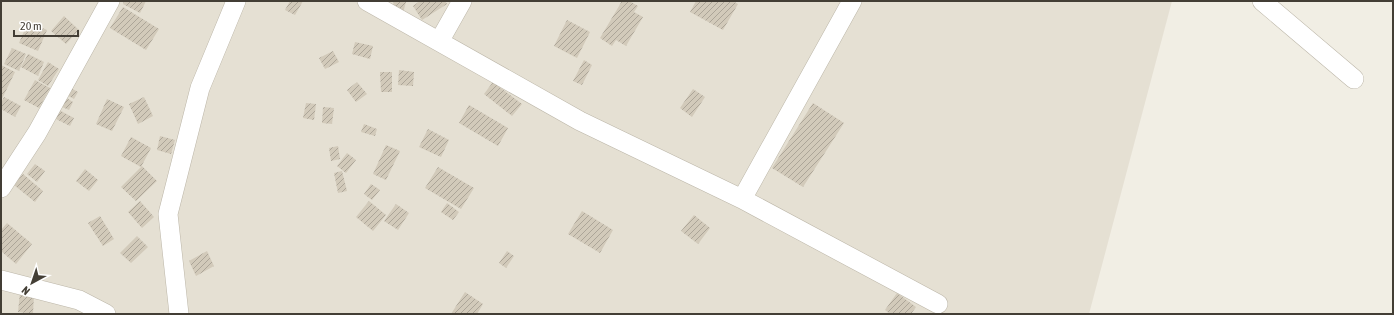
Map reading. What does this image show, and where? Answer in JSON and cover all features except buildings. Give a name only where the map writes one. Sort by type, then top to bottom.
[{"type":"street","points":[[1,188],[37,133],[110,1]]},
{"type":"street","points":[[179,314],[168,214],[200,88],[236,1]]},
{"type":"street","points":[[368,1],[440,40],[580,121],[742,199],[938,304]]},
{"type":"street","points":[[440,40],[462,1]]},
{"type":"street","points":[[742,199],[852,1]]},
{"type":"street","points":[[1262,1],[1354,79]]},
{"type":"street","points":[[1,280],[78,300],[106,314]]},
{"type":"shaded area","points":[[1,1],[1172,1],[1089,314],[1,314]]}]
